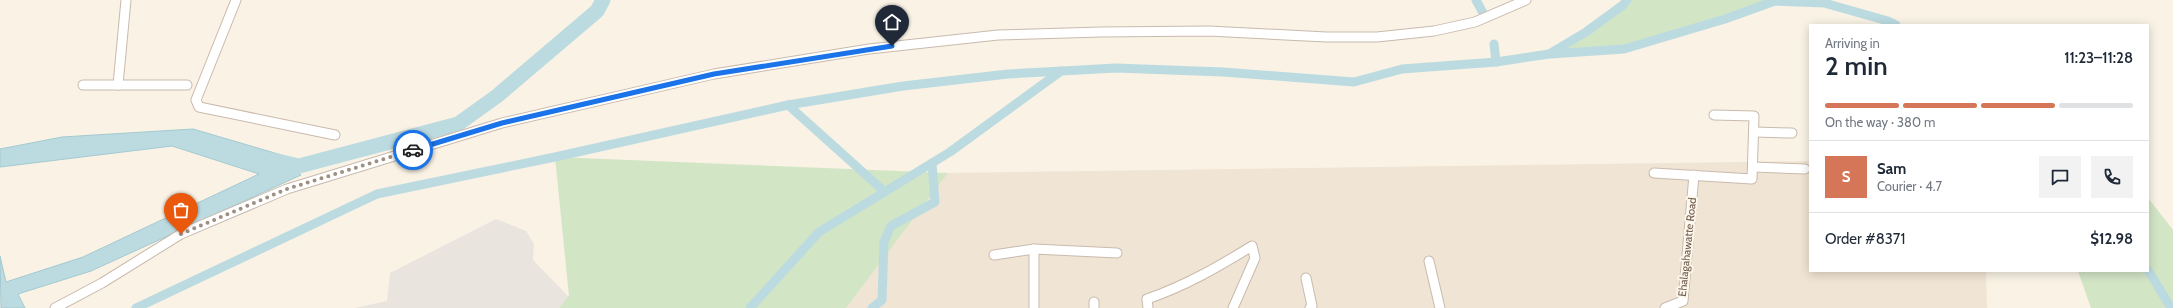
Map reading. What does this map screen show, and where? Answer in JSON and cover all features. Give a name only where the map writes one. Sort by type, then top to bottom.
[{"type":"street","points":[[118,86],[126,0]]},
{"type":"street","points":[[236,0],[196,100],[199,107],[334,135]]},
{"type":"street","points":[[55,308],[102,283],[181,234],[287,189],[502,123],[714,74],[869,48],[998,35],[1209,31],[1326,37],[1377,37],[1434,31],[1474,22],[1526,0]]},
{"type":"street","points":[[83,85],[187,85]]},
{"type":"street","points":[[1654,173],[1752,179],[1754,116],[1714,115]]},
{"type":"street","points":[[1754,132],[1792,133]]},
{"type":"street","points":[[1753,167],[1804,169]]},
{"type":"street","name":"Ehalagahawatte Road","points":[[1665,308],[1683,301],[1694,176]]},
{"type":"street","points":[[1148,308],[1147,299],[1172,291],[1212,271],[1252,246],[1255,258],[1233,308]]},
{"type":"street","points":[[1034,249],[1034,308]]},
{"type":"street","points":[[994,255],[1034,249],[1117,253]]},
{"type":"street","points":[[1429,261],[1440,308]]},
{"type":"street","points":[[1306,278],[1312,306],[1310,308]]},
{"type":"shaded area","points":[[1809,161],[1809,272],[1986,272],[1987,308],[846,308],[948,173]]},
{"type":"shaded area","points":[[496,219],[526,231],[534,244],[533,260],[569,297],[559,308],[355,308],[387,301],[390,273]]},
{"type":"green space","points":[[1631,0],[1768,0],[1703,22],[1624,45],[1565,50],[1626,6]]},
{"type":"green space","points":[[555,157],[948,173],[846,308],[559,308],[569,296]]},
{"type":"green space","points":[[2149,199],[2173,230],[2173,308],[2091,308],[2078,272],[2149,272]]},
{"type":"water","points":[[193,129],[285,156],[301,175],[91,271],[18,294],[25,308],[1,308],[0,256],[6,282],[83,257],[259,174],[172,146],[0,167],[0,149],[62,137]]},
{"type":"waterway","points":[[273,160],[299,166],[458,124],[497,96],[597,11],[603,0]]},
{"type":"waterway","points":[[1476,0],[1483,13]]},
{"type":"waterway","points":[[136,308],[377,194],[555,157],[788,105],[903,86],[1008,74],[1116,68],[1223,72],[1354,82],[1402,69],[1496,62],[1549,54],[1586,32],[1623,5],[1627,0]]},
{"type":"waterway","points":[[1551,54],[1624,49],[1725,19],[1775,1],[1824,3],[1894,24]]},
{"type":"waterway","points":[[1494,44],[1496,62]]},
{"type":"waterway","points":[[750,308],[819,232],[950,152],[1061,71]]},
{"type":"waterway","points":[[788,105],[885,192]]},
{"type":"waterway","points":[[872,308],[882,300],[884,242],[891,226],[935,202],[932,163]]},
{"type":"waterway","points":[[2149,272],[2171,308]]},
{"type":"way so far","points":[[181,234],[287,189],[413,150]]},
{"type":"route","points":[[413,150],[502,123],[714,74],[808,60],[869,48],[892,46]]}]
